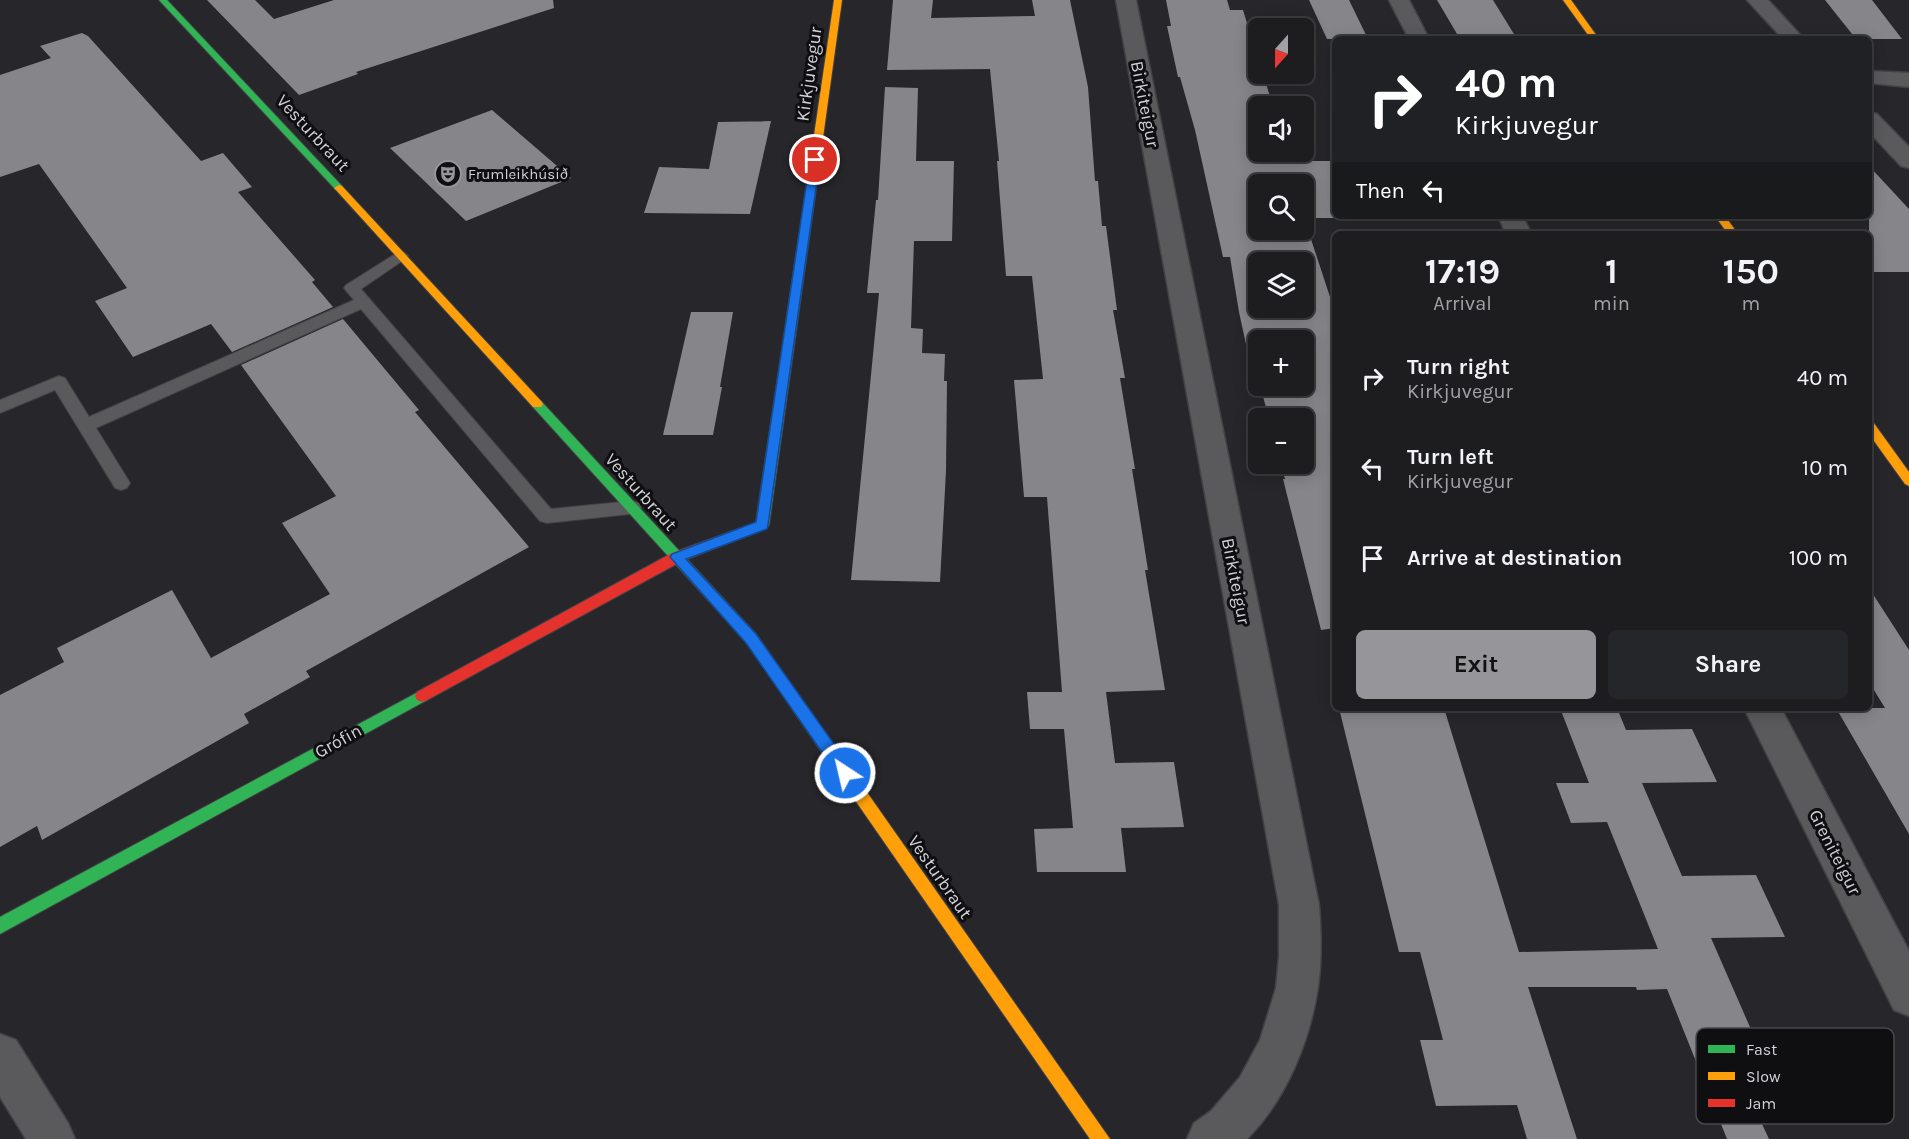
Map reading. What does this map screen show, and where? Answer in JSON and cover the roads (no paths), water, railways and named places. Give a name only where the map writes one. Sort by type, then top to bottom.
[{"type":"street","name":"Vesturbraut","points":[[163,0],[344,193],[751,638],[1101,1139]]},
{"type":"street","name":"Kirkjuvegur","points":[[676,557],[762,525],[838,0]]},
{"type":"street","name":"Birkiteigur","points":[[1126,0],[1299,905],[1301,945],[1297,987],[1287,1028],[1253,1096],[1230,1126],[1210,1139]]},
{"type":"street","points":[[1399,0],[1417,36]]},
{"type":"street","points":[[1567,0],[1593,36]]},
{"type":"street","points":[[1757,0],[1791,36]]},
{"type":"street","points":[[1872,77],[1909,80]]},
{"type":"street","points":[[1872,122],[1909,161]]},
{"type":"street","points":[[1872,429],[1909,481]]},
{"type":"street","name":"Grófin","points":[[0,926],[676,557]]},
{"type":"street","name":"Greniteigur","points":[[1764,711],[1909,995]]},
{"type":"street","points":[[0,1056],[52,1139]]},
{"type":"lane","points":[[400,256],[352,288],[547,516],[632,508]]},
{"type":"lane","points":[[86,425],[364,302]]},
{"type":"lane","points":[[0,408],[59,382],[121,483]]},
{"type":"place","name":"Frumleikhúsið","points":[[448,174]]}]
